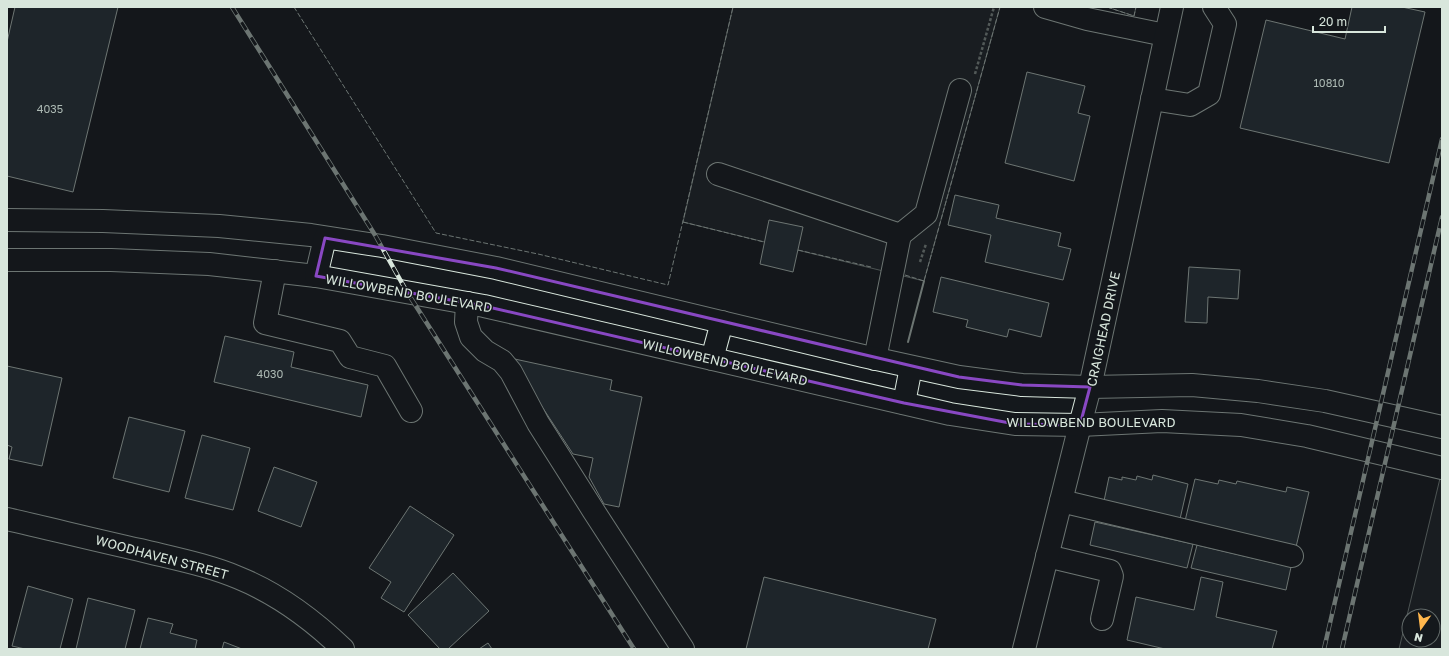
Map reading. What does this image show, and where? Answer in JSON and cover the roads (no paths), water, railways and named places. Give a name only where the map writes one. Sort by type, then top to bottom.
[{"type":"main road","points":[[1045,7],[1087,19],[1165,35]]},
{"type":"main road","name":"CRAIGHEAD DRIVE","points":[[1024,649],[1090,387],[1172,7]]},
{"type":"main road","points":[[1152,99],[1190,105],[1209,94],[1224,24],[1214,7]]},
{"type":"main road","points":[[875,359],[900,235],[926,214],[960,90]]},
{"type":"main road","points":[[718,174],[900,235]]},
{"type":"main road","points":[[7,220],[103,221],[219,226],[325,238],[419,253],[496,268],[875,359],[959,377],[1022,385],[1090,387],[1192,385],[1258,391],[1324,401],[1442,427]]},
{"type":"main road","points":[[316,276],[325,238]]},
{"type":"main road","name":"WILLOWBEND BOULEVARD","points":[[7,260],[111,260],[209,264],[316,276],[467,303],[950,414],[1015,424],[1080,425],[1162,421],[1241,426],[1307,436],[1442,468]]},
{"type":"main road","points":[[275,271],[265,323],[340,341],[350,357],[385,366],[411,410]]},
{"type":"main road","points":[[467,303],[466,322],[471,337],[485,350],[502,362],[511,372],[542,429],[683,649]]},
{"type":"main road","points":[[712,359],[722,322]]},
{"type":"main road","points":[[904,403],[911,367]]},
{"type":"main road","points":[[1061,501],[1292,556]]},
{"type":"main road","name":"WOODHAVEN STREET","points":[[7,519],[184,560],[238,577],[271,593],[300,611],[343,649]]},
{"type":"main road","points":[[1047,556],[1110,571],[1112,576],[1102,619]]},
{"type":"railway","points":[[232,7],[375,235],[407,292],[634,649]]},
{"type":"railway","points":[[1324,649],[1442,139]]},
{"type":"railway","points":[[1342,649],[1442,217]]}]
